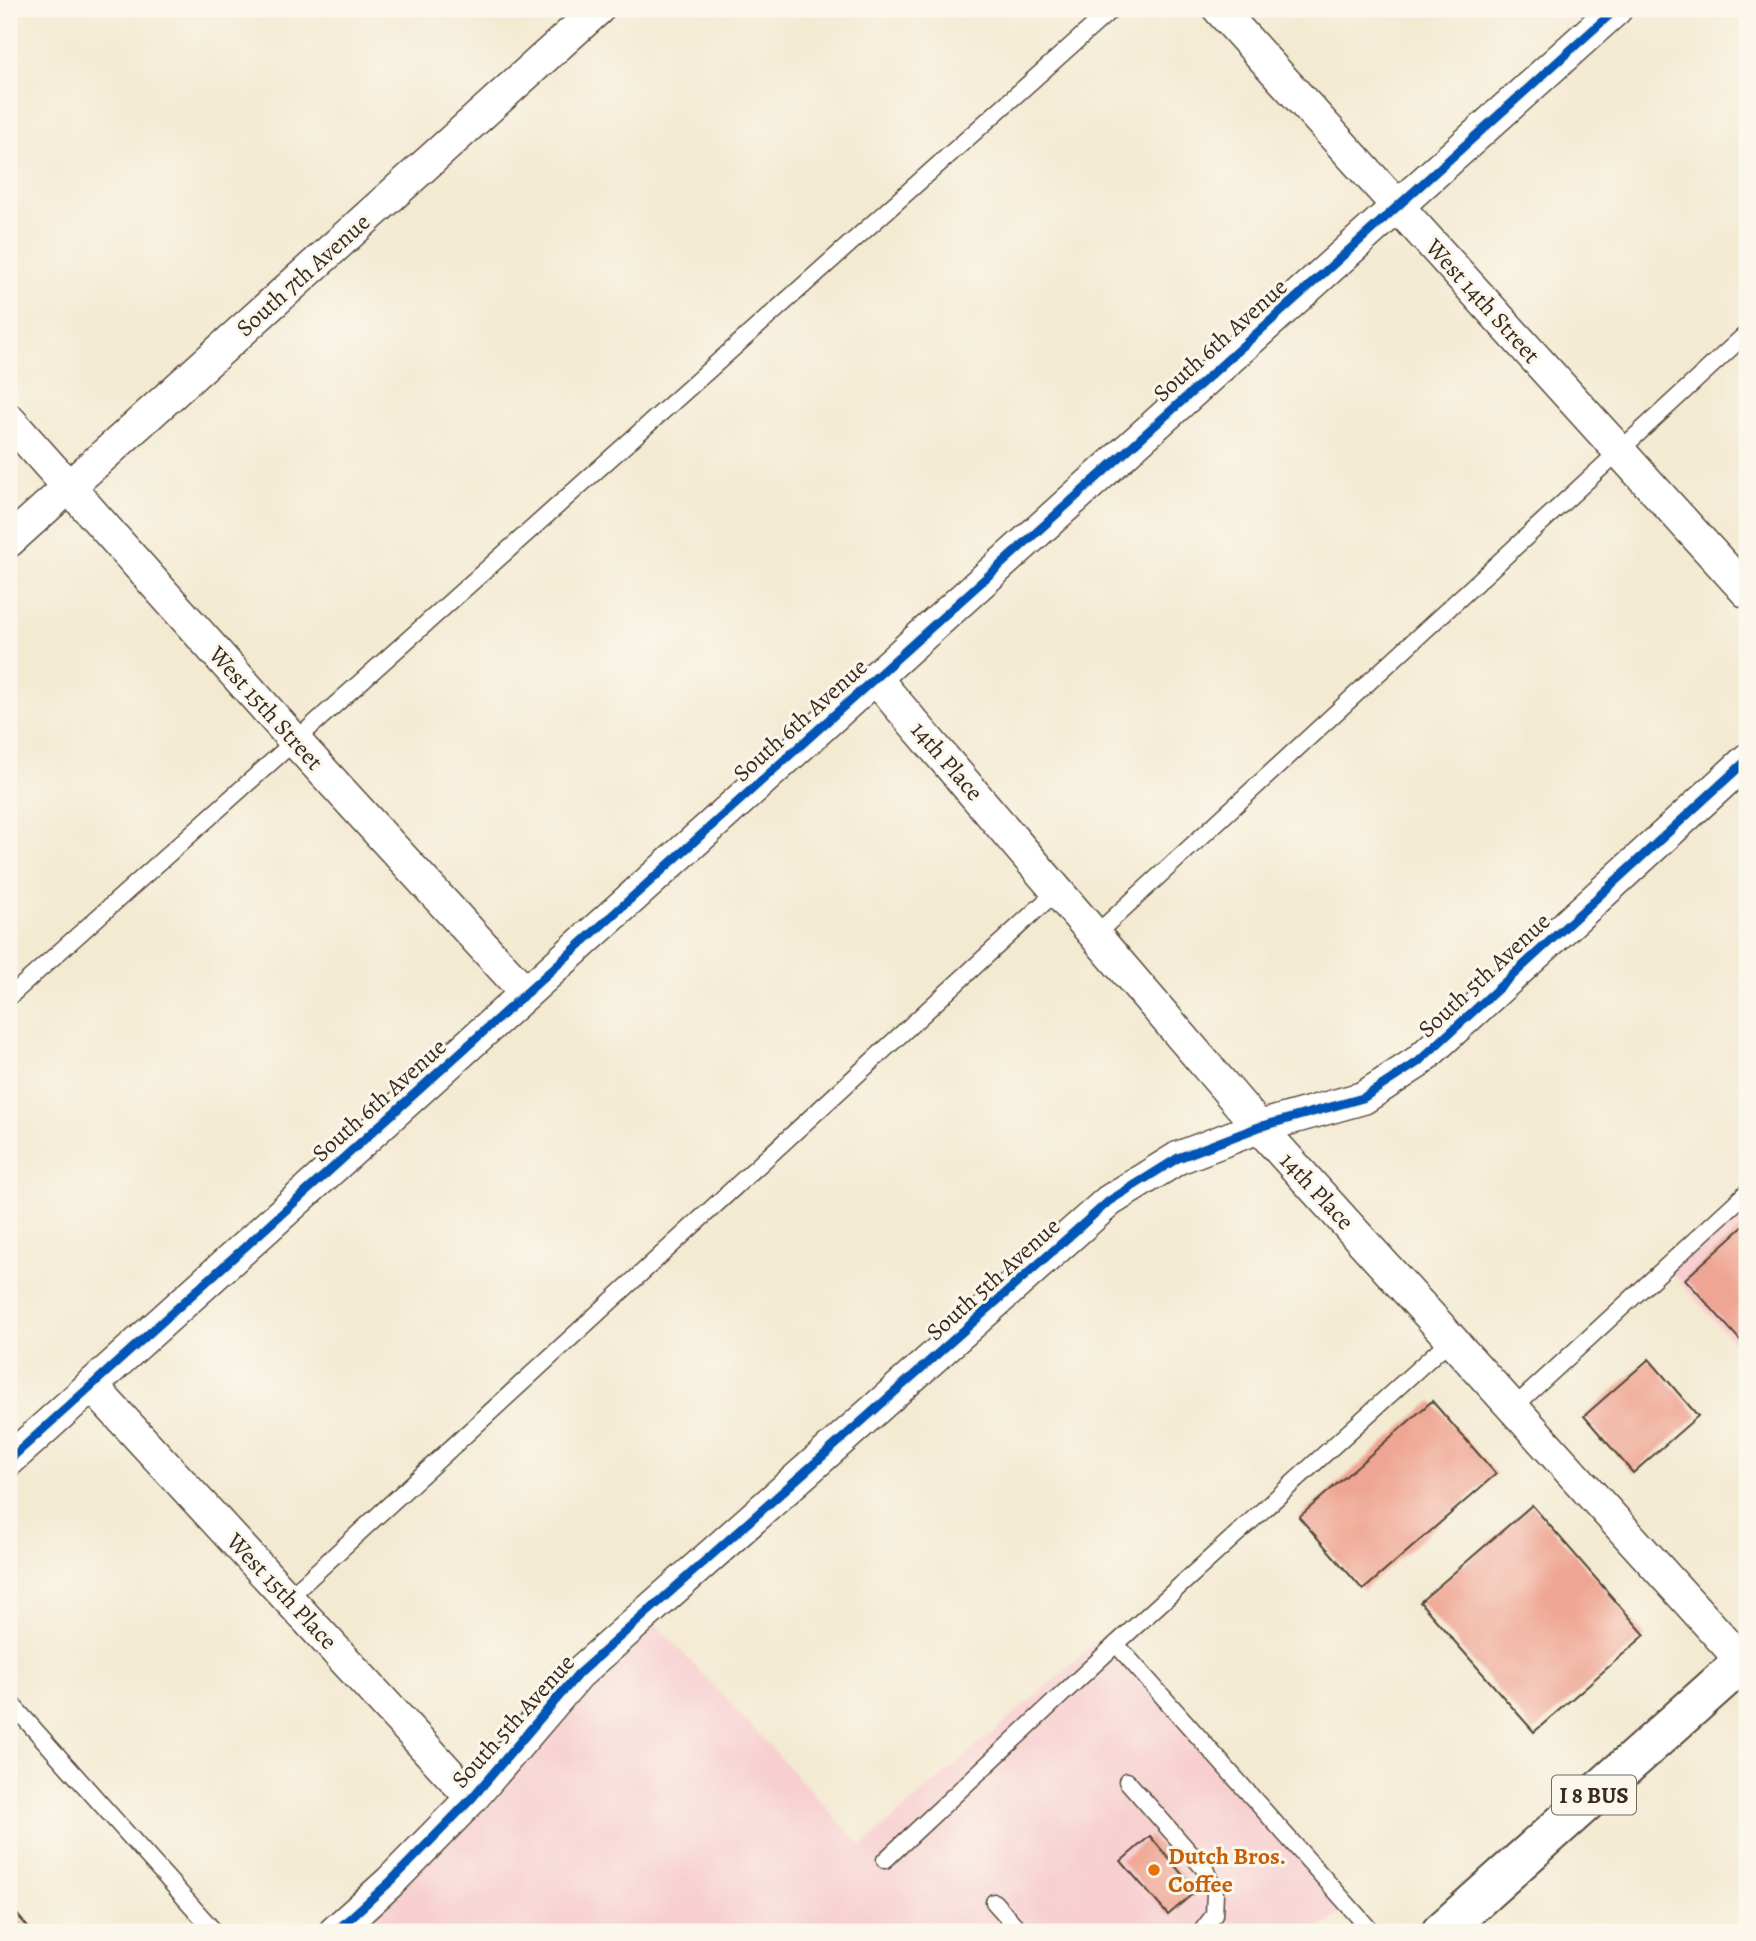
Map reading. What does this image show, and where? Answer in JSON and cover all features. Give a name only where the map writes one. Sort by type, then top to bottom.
[{"type":"main road","name":"I 8 BUS","points":[[1441,1932],[1746,1662]]},
{"type":"street","name":"South 7th Avenue","points":[[9,541],[598,9]]},
{"type":"street","name":"West 14th Street","points":[[1219,9],[1747,592]]},
{"type":"street","name":"South 6th Avenue","points":[[9,1460],[1616,9]]},
{"type":"street","name":"West 15th Street","points":[[9,420],[295,741],[526,993]]},
{"type":"street","name":"14th Place","points":[[875,678],[1259,1127],[1746,1662]]},
{"type":"street","name":"South 5th Avenue","points":[[335,1932],[391,1881],[471,1798],[578,1674],[1109,1201],[1178,1157],[1259,1127],[1363,1098],[1418,1062],[1747,760]]},
{"type":"street","name":"West 15th Place","points":[[92,1385],[471,1798]]},
{"type":"lane","points":[[9,997],[1112,9]]},
{"type":"lane","points":[[1095,935],[1747,333]]},
{"type":"lane","points":[[288,1598],[1058,890]]},
{"type":"lane","points":[[1514,1407],[1747,1192]]},
{"type":"lane","points":[[885,1860],[1116,1644],[1452,1338]]},
{"type":"lane","points":[[1116,1644],[1372,1932]]},
{"type":"lane","points":[[9,1701],[215,1932]]},
{"type":"lane","points":[[1127,1781],[1206,1871],[1215,1892],[1214,1915],[1201,1932]]},
{"type":"lane","points":[[994,1902],[1021,1932]]},
{"type":"shaded area","points":[[1747,1192],[1747,1358],[1667,1267]]},
{"type":"shaded area","points":[[646,1613],[862,1846],[1106,1634],[1350,1907],[1315,1932],[335,1932]]},
{"type":"building","points":[[1747,1223],[1747,1348],[1685,1279]]},
{"type":"building","points":[[1649,1359],[1698,1416],[1633,1473],[1584,1416]]},
{"type":"building","points":[[1432,1401],[1496,1474],[1363,1590],[1299,1517]]},
{"type":"building","points":[[1532,1505],[1645,1635],[1534,1732],[1420,1602]]},
{"type":"building","points":[[1150,1836],[1196,1891],[1168,1915],[1121,1861]]},
{"type":"building","points":[[9,1905],[32,1932],[9,1932]]},
{"type":"cycle path","points":[[9,1460],[1616,9]]},
{"type":"cycle path","points":[[335,1932],[391,1881],[472,1798],[578,1674],[1109,1201],[1178,1158],[1259,1127],[1363,1098],[1418,1062],[1747,760]]},
{"type":"place","name":"Dutch Bros. Coffee","points":[[1154,1870]]}]
